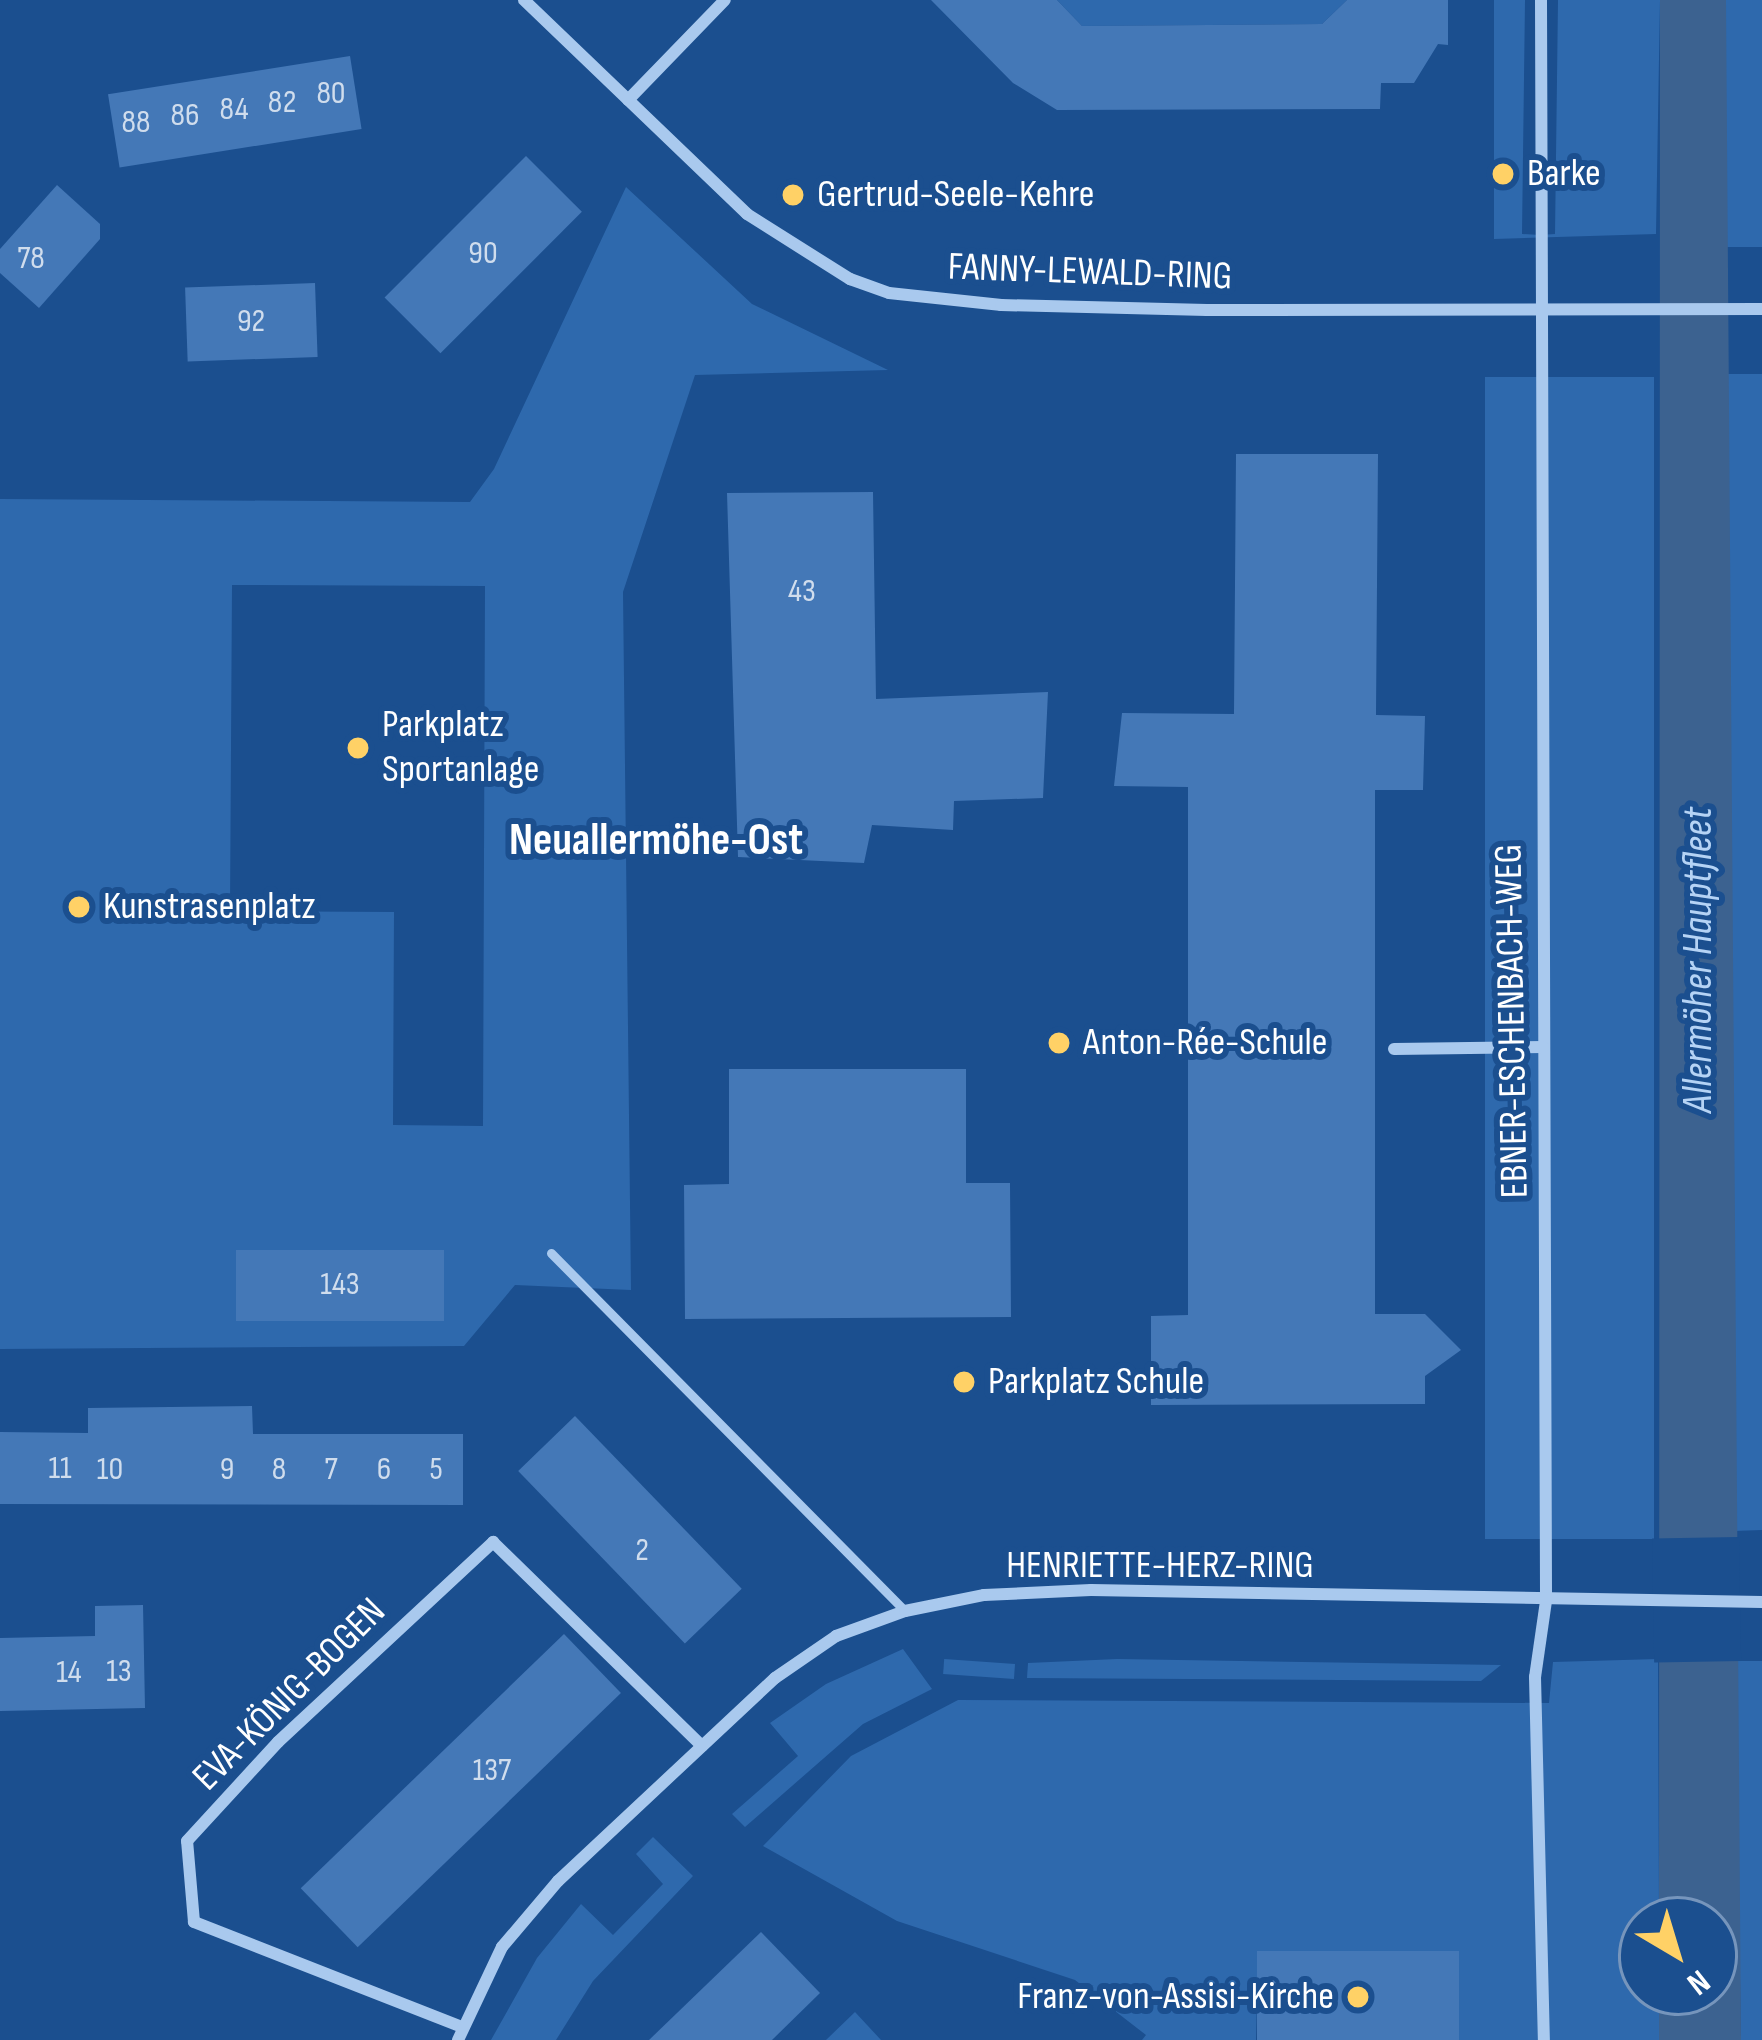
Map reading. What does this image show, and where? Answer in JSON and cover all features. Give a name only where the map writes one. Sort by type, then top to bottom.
[{"type":"street","name":"FANNY-LEWALD-RING","points":[[524,0],[782,240],[889,293],[1046,306],[1762,309]]},
{"type":"street","points":[[628,100],[725,0]]},
{"type":"street","name":"EBNER-ESCHENBACH-WEG","points":[[1540,0],[1546,1601],[1535,1677],[1544,2040]]},
{"type":"street","points":[[1394,1049],[1543,1047]]},
{"type":"street","name":"EVA-KÖNIG-BOGEN","points":[[460,2033],[194,1922],[187,1841],[278,1742],[494,1542],[702,1746]]},
{"type":"street","name":"HENRIETTE-HERZ-RING","points":[[460,2033],[502,1947],[544,1897],[702,1746],[775,1678],[836,1636],[905,1611],[985,1595],[1091,1590],[1581,1603],[1762,1602]]},
{"type":"lane","points":[[551,1253],[905,1611]]},
{"type":"shaded area","points":[[1057,0],[1347,0],[1322,24],[1082,26]]},
{"type":"shaded area","points":[[1494,0],[1525,0],[1522,234],[1540,235],[1555,234],[1558,0],[1660,0],[1656,234],[1494,239]]},
{"type":"shaded area","points":[[1726,0],[1762,0],[1762,247],[1726,247]]},
{"type":"shaded area","points":[[626,187],[752,304],[888,370],[695,375],[623,592],[631,1290],[515,1285],[464,1346],[0,1349],[0,499],[470,502],[494,469]],"holes":[[[232,585],[485,586],[483,1126],[393,1125],[394,912],[230,911]]]},
{"type":"shaded area","points":[[1726,374],[1762,374],[1762,1530],[1733,1531]]},
{"type":"shaded area","points":[[1485,377],[1654,377],[1654,1539],[1485,1539]]},
{"type":"shaded area","points":[[903,1649],[932,1689],[863,1724],[745,1827],[732,1814],[798,1756],[770,1723],[826,1684]]},
{"type":"shaded area","points":[[944,1659],[1015,1664],[1014,1679],[943,1674]]},
{"type":"shaded area","points":[[1117,1659],[1501,1665],[1481,1681],[1027,1678],[1028,1663]]},
{"type":"shaded area","points":[[1658,1659],[1659,1896],[1618,1896],[1618,2016],[1659,2016],[1659,2040],[1459,2040],[1458,1951],[1258,1953],[1256,2040],[1142,2040],[1146,2035],[1075,1980],[897,1921],[763,1846],[851,1756],[958,1700],[1549,1703],[1553,1662]]},
{"type":"shaded area","points":[[1735,1661],[1762,1661],[1762,2040],[1741,2040]]},
{"type":"shaded area","points":[[653,1837],[693,1876],[593,1981],[556,2040],[491,2040],[537,1958],[581,1904],[613,1935],[663,1884],[636,1854]]},
{"type":"shaded area","points":[[855,2012],[881,2040],[826,2040]]},
{"type":"water","name":"Allermöher Hauptfleet","points":[[1660,0],[1726,0],[1741,2040],[1659,2040],[1659,2016],[1738,2016],[1738,1896],[1659,1896]]},
{"type":"pier","points":[[1739,1537],[1741,1661],[1654,1662],[1652,1539]]},
{"type":"building","points":[[931,0],[1057,0],[1082,26],[1322,24],[1347,0],[1448,0],[1448,45],[1438,44],[1414,83],[1381,83],[1380,109],[1057,110],[1013,83]]},
{"type":"building","points":[[350,56],[362,129],[120,167],[108,94]]},
{"type":"building","points":[[526,156],[582,212],[440,353],[385,297]]},
{"type":"building","points":[[57,185],[100,224],[100,239],[39,308],[0,273],[0,249]]},
{"type":"building","points":[[315,283],[318,357],[188,361],[185,288]]},
{"type":"building","points":[[1236,454],[1378,454],[1376,715],[1425,716],[1423,790],[1375,790],[1375,1314],[1425,1314],[1461,1350],[1425,1376],[1425,1404],[1151,1405],[1151,1316],[1188,1315],[1188,787],[1114,786],[1122,713],[1234,714]]},
{"type":"building","points":[[873,492],[876,699],[1048,692],[1043,798],[954,801],[953,830],[872,825],[864,863],[738,857],[727,493]]},
{"type":"building","points":[[729,1069],[966,1069],[966,1183],[1010,1183],[1011,1317],[685,1319],[684,1185],[729,1184]]},
{"type":"building","points":[[236,1250],[444,1250],[444,1321],[236,1321]]},
{"type":"building","points":[[252,1406],[253,1434],[463,1434],[463,1505],[0,1504],[0,1432],[88,1433],[88,1408]]},
{"type":"building","points":[[575,1416],[742,1589],[685,1644],[518,1471]]},
{"type":"building","points":[[143,1605],[145,1708],[0,1711],[0,1638],[95,1636],[95,1606]]},
{"type":"building","points":[[564,1634],[621,1693],[358,1947],[301,1888]]},
{"type":"building","points":[[761,1932],[820,1993],[772,2040],[649,2040]]},
{"type":"building","name":"Franz-von-Assisi-Kirche","points":[[1257,1951],[1459,1951],[1459,2040],[1257,2040]]},
{"type":"place","name":"Barke","points":[[1503,174]]},
{"type":"place","name":"Gertrud-Seele-Kehre","points":[[793,195]]},
{"type":"place","name":"Parkplatz Sportanlage","points":[[358,748]]},
{"type":"place","name":"Kunstrasenplatz","points":[[79,907]]},
{"type":"place","name":"Anton-Rée-Schule","points":[[1059,1043]]},
{"type":"place","name":"Parkplatz Schule","points":[[964,1382]]},
{"type":"place","name":"Franz-von-Assisi-Kirche","points":[[1358,1997]]},
{"type":"district","name":"Neuallermöhe-Ost","points":[[656,841]]}]
